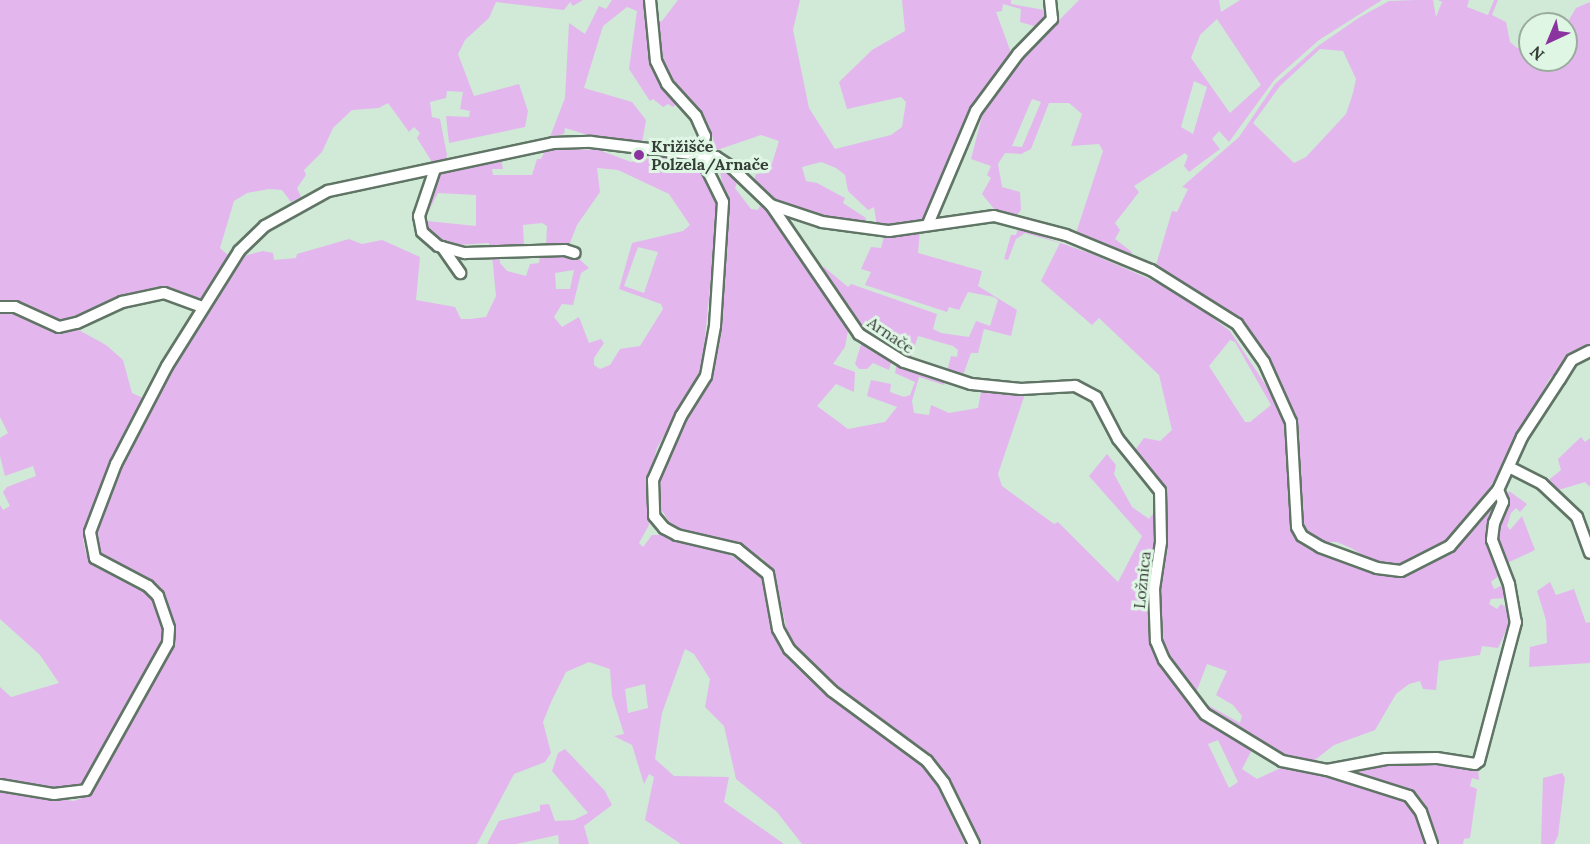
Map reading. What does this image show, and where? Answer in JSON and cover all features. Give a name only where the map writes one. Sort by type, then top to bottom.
[{"type":"street","points":[[650,0],[656,61],[667,84],[696,116],[705,136],[701,157],[723,202],[715,326],[706,376],[681,416],[653,480],[654,516],[663,528],[677,535],[737,549],[768,574],[778,629],[789,649],[832,691],[927,761],[944,783],[974,844]]},
{"type":"street","points":[[928,224],[976,111],[1018,54],[1052,20],[1050,0]]},
{"type":"street","name":"Arnače","points":[[0,785],[54,794],[86,790],[168,643],[169,628],[158,597],[147,586],[95,558],[90,532],[116,464],[202,307],[239,251],[265,226],[295,207],[328,191],[553,143],[591,142],[716,157],[730,166],[771,206],[859,334],[923,372],[971,384],[1021,389]]},
{"type":"street","points":[[435,169],[422,201],[420,224],[430,241],[456,251],[565,250],[575,253]]},
{"type":"street","name":"Arnače","points":[[771,206],[822,222],[861,229],[890,231],[994,216],[1066,236],[1151,270]]},
{"type":"street","points":[[442,247],[460,273]]},
{"type":"street","points":[[456,251],[466,261]]},
{"type":"street","name":"Ložnica","points":[[1151,270],[1237,324],[1264,362],[1291,422],[1294,516],[1302,536],[1320,547],[1377,568],[1401,571],[1450,546],[1498,490],[1522,436],[1572,360],[1590,351]]},
{"type":"street","points":[[0,307],[15,307],[59,327],[77,323],[122,302],[164,294],[202,307]]},
{"type":"street","name":"Ložnica","points":[[1021,389],[1075,386],[1096,397],[1118,439],[1160,491],[1163,512],[1155,567],[1155,633],[1164,660],[1197,705],[1282,761],[1327,770],[1409,796],[1421,812],[1432,844]]},
{"type":"street","points":[[1509,467],[1542,484],[1577,517],[1590,553]]},
{"type":"street","name":"Ložnica","points":[[1327,770],[1386,759],[1436,758],[1475,764],[1479,760],[1516,622],[1509,584],[1492,540],[1494,523],[1503,502],[1498,490]]},
{"type":"shaded area","points":[[0,0],[583,0],[573,6],[570,2],[564,10],[496,2],[489,18],[465,40],[458,54],[474,96],[519,84],[528,111],[525,127],[449,143],[446,116],[469,117],[470,111],[460,109],[463,92],[447,91],[446,98],[430,102],[432,117],[440,119],[447,155],[446,159],[432,162],[417,138],[420,133],[414,127],[409,132],[388,103],[379,108],[352,110],[333,128],[322,152],[304,170],[306,175],[297,188],[301,197],[291,202],[282,190],[269,189],[247,193],[234,201],[220,248],[229,256],[202,298],[159,292],[155,286],[149,294],[97,307],[62,323],[0,302]]},
{"type":"shaded area","points":[[612,0],[645,0],[652,63],[658,77],[678,102],[673,107],[668,104],[663,107],[653,99],[650,101],[629,69],[637,11],[627,7],[603,26],[584,88],[632,102],[646,120],[642,143],[604,140],[565,128],[564,134],[550,137],[565,98],[569,23],[585,34],[599,6],[606,9]]},
{"type":"shaded area","points":[[678,0],[800,0],[793,30],[809,108],[835,149],[891,135],[902,127],[906,102],[901,97],[847,109],[839,82],[872,50],[905,31],[902,0],[1011,0],[1011,4],[1050,11],[1041,28],[1020,22],[1021,9],[1003,4],[1002,11],[996,12],[1013,58],[937,185],[928,222],[914,226],[877,227],[874,207],[868,210],[848,191],[845,175],[836,168],[821,162],[802,167],[806,181],[817,183],[845,198],[843,203],[866,218],[864,225],[787,208],[753,182],[756,174],[769,173],[779,141],[761,135],[717,150],[709,127],[679,93],[656,48],[655,22],[662,21]]},
{"type":"shaded area","points":[[1079,0],[1219,0],[1221,12],[1240,0],[1382,0],[1319,40],[1275,79],[1229,142],[1219,131],[1212,139],[1220,149],[1189,172],[1184,166],[1188,156],[1185,153],[1134,186],[1139,192],[1115,223],[1120,230],[1115,239],[1132,252],[1129,259],[1075,236],[1103,151],[1099,144],[1071,146],[1082,114],[1069,103],[1049,103],[1031,149],[1021,154],[1005,153],[998,164],[1002,187],[1020,192],[1021,210],[1016,216],[999,215],[982,194],[991,178],[987,175],[991,166],[971,159],[984,109],[1018,62]],"holes":[[[1217,19],[1261,85],[1230,113],[1191,58],[1200,35]],[[1194,81],[1207,87],[1193,134],[1181,127]],[[1032,99],[1041,102],[1022,147],[1012,146]]]},
{"type":"shaded area","points":[[1433,0],[1436,17],[1442,2],[1438,0],[1469,0],[1467,7],[1488,15],[1494,0],[1498,0],[1492,15],[1506,22],[1510,42],[1518,48],[1518,72],[1578,72],[1578,12],[1574,12],[1576,8],[1590,2],[1590,348],[1550,378],[1489,489],[1456,535],[1433,553],[1402,566],[1372,562],[1353,549],[1337,542],[1321,542],[1302,529],[1298,443],[1292,417],[1258,343],[1249,333],[1156,265],[1172,211],[1177,212],[1188,189],[1182,187],[1239,137],[1275,84],[1318,46],[1360,17],[1389,1]],"holes":[[[1320,49],[1343,51],[1356,79],[1346,114],[1306,157],[1294,163],[1253,123],[1280,86]]]},
{"type":"shaded area","points":[[599,150],[631,162],[656,157],[688,162],[706,178],[718,208],[702,367],[657,448],[646,491],[649,525],[639,543],[643,547],[652,535],[661,535],[728,554],[756,571],[766,587],[773,631],[792,663],[829,697],[919,762],[936,784],[965,844],[802,844],[777,812],[736,779],[724,726],[705,707],[710,679],[694,654],[685,649],[662,713],[655,759],[674,776],[729,777],[724,802],[784,844],[681,844],[645,820],[654,777],[649,774],[644,784],[632,745],[614,736],[624,734],[612,696],[610,669],[589,662],[566,672],[552,700],[543,722],[551,753],[545,762],[514,774],[477,844],[0,844],[0,791],[74,801],[92,794],[170,650],[175,627],[163,598],[98,557],[93,535],[118,470],[156,398],[240,257],[263,251],[273,253],[274,260],[296,258],[297,254],[349,239],[362,244],[382,240],[420,257],[416,300],[455,307],[461,319],[470,319],[486,317],[496,296],[492,255],[500,255],[500,263],[507,271],[526,276],[530,264],[539,263],[540,254],[576,256],[589,268],[581,273],[573,305],[562,304],[554,317],[562,327],[579,317],[589,343],[601,339],[604,343],[594,358],[594,365],[600,369],[610,365],[620,349],[640,346],[663,309],[661,304],[619,289],[632,243],[683,231],[690,225],[669,194],[618,170],[597,168],[600,192],[577,225],[568,248],[546,248],[547,226],[542,223],[523,225],[524,247],[489,251],[489,243],[441,246],[421,223],[438,172],[501,159],[503,169],[492,169],[493,175],[532,175],[537,159],[541,159],[545,151]],"holes":[[[438,193],[476,195],[476,226],[427,221],[426,216]],[[638,247],[658,252],[644,293],[624,286]],[[574,270],[570,289],[556,289],[555,273]],[[645,684],[648,708],[628,713],[625,689]]]},
{"type":"shaded area","points":[[718,162],[739,178],[735,188],[751,209],[758,210],[762,201],[849,325],[845,347],[833,364],[855,372],[854,392],[836,384],[817,406],[848,429],[885,422],[897,407],[867,396],[871,380],[891,384],[890,392],[904,397],[910,395],[915,382],[895,373],[897,362],[945,381],[944,385],[919,377],[912,401],[914,413],[929,415],[931,405],[949,413],[978,408],[982,387],[1026,391],[998,474],[1002,486],[1054,524],[1058,522],[1118,582],[1142,536],[1089,476],[1107,454],[1116,465],[1114,474],[1132,507],[1149,519],[1156,510],[1152,487],[1159,498],[1150,623],[1187,697],[1254,746],[1242,769],[1257,779],[1287,765],[1393,790],[1415,805],[1427,844],[979,844],[935,760],[831,683],[799,651],[787,631],[774,573],[763,559],[735,543],[672,526],[659,506],[656,491],[678,433],[713,371],[728,211]],"holes":[[[1218,740],[1238,782],[1229,788],[1208,744]]]},
{"type":"shaded area","points":[[1018,228],[1092,254],[1147,278],[1186,298],[1230,331],[1284,413],[1288,427],[1290,521],[1302,542],[1402,574],[1453,550],[1498,496],[1500,501],[1492,520],[1501,574],[1491,582],[1494,589],[1505,584],[1510,598],[1491,599],[1489,604],[1497,609],[1501,604],[1514,613],[1498,648],[1482,646],[1480,655],[1439,661],[1436,690],[1423,689],[1420,681],[1409,684],[1396,694],[1375,730],[1334,745],[1311,763],[1271,751],[1211,715],[1199,700],[1172,666],[1157,630],[1166,501],[1133,453],[1144,438],[1160,441],[1172,430],[1159,375],[1099,318],[1092,325],[1041,281],[1060,243],[1025,233],[1016,239],[1008,260],[1004,259],[1011,235],[1016,235]],"holes":[[[1230,340],[1235,342],[1271,405],[1250,422],[1245,422],[1209,366]],[[1207,664],[1227,671],[1216,695],[1233,705],[1242,716],[1240,723],[1199,700],[1197,690]]]},
{"type":"shaded area","points":[[920,230],[918,253],[982,271],[978,286],[1017,310],[1011,336],[984,329],[978,353],[971,353],[962,378],[946,376],[951,356],[957,357],[958,350],[953,346],[918,336],[909,363],[900,354],[906,341],[892,336],[887,350],[853,319],[823,271],[824,267],[848,287],[851,284],[937,314],[933,329],[941,333],[969,337],[976,321],[990,326],[998,300],[994,297],[968,292],[959,310],[949,307],[947,312],[865,285],[871,272],[861,269],[871,247],[881,248],[885,233]]},
{"type":"shaded area","points":[[0,309],[51,328],[75,328],[106,345],[123,360],[132,393],[143,398],[104,479],[83,540],[86,554],[97,568],[135,584],[152,597],[164,621],[164,638],[83,787],[54,790],[0,780],[0,687],[11,697],[59,683],[40,655],[0,619],[0,505],[3,510],[10,506],[3,492],[7,487],[36,476],[33,466],[5,476],[0,456],[0,438],[8,433],[0,417]]},
{"type":"shaded area","points":[[863,338],[892,359],[889,370],[873,363],[867,369],[859,369],[855,364]]},
{"type":"shaded area","points":[[1581,437],[1585,442],[1590,438],[1590,487],[1585,482],[1555,491],[1545,483],[1561,470],[1558,459]]},
{"type":"shaded area","points":[[1509,491],[1527,504],[1520,512],[1516,508],[1511,513],[1507,526],[1510,530],[1522,516],[1535,550],[1505,564],[1495,531]]},
{"type":"shaded area","points":[[1550,582],[1556,595],[1574,589],[1586,623],[1590,622],[1590,663],[1529,667],[1530,647],[1547,643],[1546,620],[1537,591]]},
{"type":"shaded area","points":[[565,749],[605,791],[612,805],[584,826],[589,844],[559,844],[558,835],[516,844],[487,844],[499,821],[540,811],[540,805],[549,804],[555,821],[574,820],[588,813],[552,771],[558,753]]},
{"type":"shaded area","points":[[1406,760],[1478,769],[1479,780],[1472,778],[1470,786],[1477,789],[1470,838],[1464,839],[1463,844],[1440,844],[1423,801],[1412,790],[1335,770]]},
{"type":"shaded area","points":[[1562,773],[1565,778],[1558,836],[1554,844],[1541,844],[1543,778]]},
{"type":"place","name":"Križišče Polzela/Arnače","points":[[639,155]]}]
